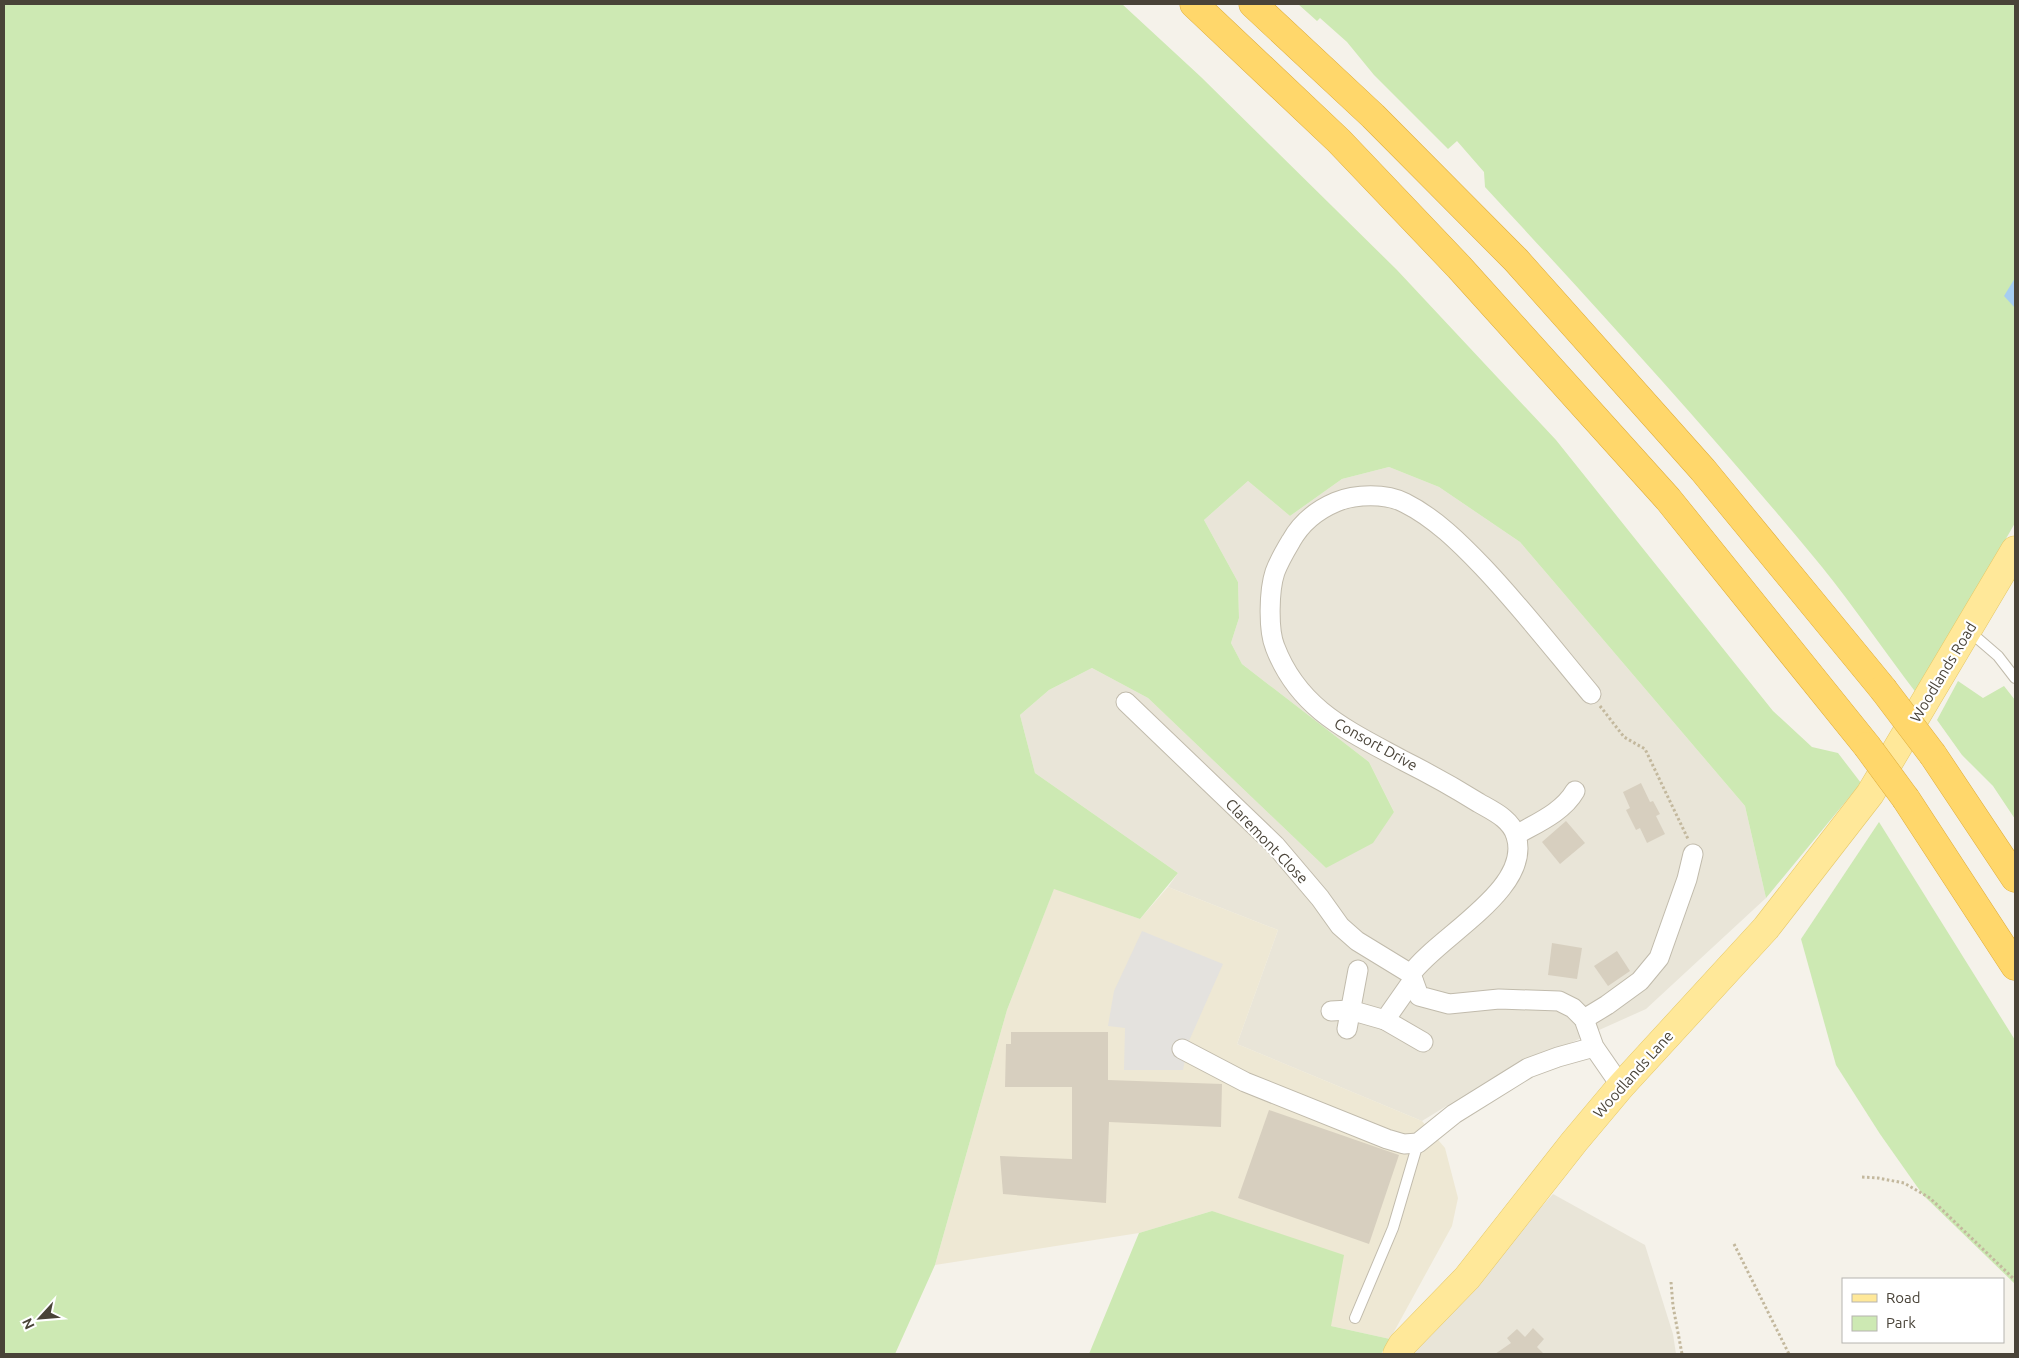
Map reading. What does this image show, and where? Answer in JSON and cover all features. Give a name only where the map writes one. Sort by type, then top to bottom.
[{"type":"highway","points":[[1194,4],[1339,141],[1460,267],[1668,500],[1867,746],[1906,800],[2015,966]]},
{"type":"highway","points":[[1254,4],[1373,116],[1516,260],[1703,470],[1883,689],[1933,755],[2015,878]]},
{"type":"main road","name":"Woodlands Road","points":[[1870,794],[2015,550]]},
{"type":"main road","name":"Woodlands Lane","points":[[1397,1354],[1402,1345],[1467,1278],[1574,1142],[1622,1086],[1766,928],[1870,794]]},
{"type":"street","name":"Consort Drive","points":[[1516,835],[1512,825],[1495,813],[1411,764],[1353,735],[1326,716],[1304,696],[1288,673],[1274,645],[1270,620],[1274,574],[1284,552],[1296,532],[1319,510],[1345,498],[1366,495],[1402,501],[1424,514],[1463,546],[1501,586],[1591,694]]},
{"type":"street","name":"Claremont Close","points":[[1126,702],[1275,845],[1320,898],[1340,926],[1357,941],[1412,977]]},
{"type":"street","points":[[1385,1020],[1420,961],[1472,919],[1497,892],[1513,870],[1519,850],[1516,835],[1558,811],[1571,799],[1576,791]]},
{"type":"street","points":[[1584,1019],[1608,1005],[1640,981],[1659,958],[1687,880],[1693,854]]},
{"type":"street","points":[[1347,1029],[1358,970]]},
{"type":"street","points":[[1412,977],[1419,996],[1449,1004],[1499,999],[1559,1001],[1572,1008],[1584,1019],[1594,1047],[1622,1086]]},
{"type":"street","points":[[1331,1011],[1350,1010],[1385,1020],[1423,1042]]},
{"type":"street","points":[[1182,1049],[1246,1082],[1378,1136],[1404,1144],[1418,1143],[1454,1114],[1528,1068],[1594,1047]]},
{"type":"lane","points":[[1969,630],[1998,656],[2015,678]]},
{"type":"lane","points":[[1355,1318],[1393,1228],[1418,1143]]},
{"type":"path","points":[[1591,694],[1624,737],[1645,748],[1692,846],[1693,854]]},
{"type":"path","points":[[1862,1177],[1904,1183],[1930,1198],[2015,1280]]},
{"type":"path","points":[[1734,1244],[1789,1354]]},
{"type":"path","points":[[1671,1282],[1673,1306],[1682,1354]]},
{"type":"shaded area","points":[[1389,467],[1439,487],[1520,542],[1745,806],[1766,898],[1646,1009],[1492,1078],[1422,1121],[1237,1044],[1278,930],[1168,887],[1178,873],[1035,773],[1020,715],[1049,690],[1092,668],[1148,698],[1326,868],[1394,812],[1369,762],[1242,664],[1231,643],[1239,618],[1238,582],[1204,520],[1248,481],[1290,516],[1342,479]]},
{"type":"shaded area","points":[[1168,887],[1278,930],[1237,1044],[1422,1121],[1445,1148],[1458,1198],[1452,1226],[1390,1339],[1331,1326],[1212,1211],[1139,1233],[935,1265],[1007,1010],[1054,888],[1140,919]]},
{"type":"shaded area","points":[[1142,931],[1223,964],[1189,1041],[1183,1070],[1124,1070],[1125,1028],[1108,1026],[1114,991]]},
{"type":"shaded area","points":[[1553,1194],[1645,1245],[1673,1334],[1676,1354],[1408,1354]]},
{"type":"green space","points":[[4,4],[1122,4],[1201,77],[1397,270],[1556,440],[1773,711],[1812,747],[1838,753],[1861,783],[1766,898],[1745,806],[1520,542],[1439,487],[1389,467],[1342,479],[1290,516],[1248,481],[1204,520],[1238,582],[1239,618],[1231,643],[1242,664],[1369,762],[1394,812],[1373,843],[1326,868],[1148,698],[1092,668],[1049,690],[1020,715],[1035,773],[1178,873],[1140,919],[1054,889],[1007,1010],[935,1265],[895,1354],[4,1354]]},
{"type":"green space","points":[[1298,4],[2015,4],[2015,523],[1917,694],[1822,567],[1656,374],[1485,187],[1484,172],[1457,141],[1448,149],[1374,75],[1347,42],[1320,18],[1317,21]]},
{"type":"green space","points":[[1958,681],[1983,698],[2004,686],[2015,700],[2015,819],[1993,786],[1962,755],[1937,720]]},
{"type":"green space","points":[[1879,822],[2015,1040],[2015,1284],[1923,1195],[1880,1134],[1836,1065],[1801,939]]},
{"type":"green space","points":[[1212,1211],[1344,1255],[1331,1326],[1390,1339],[1381,1354],[1089,1354],[1139,1233]]},
{"type":"water","points":[[2015,278],[2015,308],[2004,296]]},
{"type":"building","points":[[1641,783],[1650,802],[1653,801],[1660,814],[1656,816],[1665,834],[1647,843],[1640,828],[1636,830],[1626,810],[1630,808],[1623,792]]},
{"type":"building","points":[[1566,821],[1585,843],[1560,864],[1542,842]]},
{"type":"building","points":[[1552,943],[1582,948],[1577,979],[1548,975]]},
{"type":"building","points":[[1617,951],[1630,971],[1608,986],[1594,966]]},
{"type":"building","points":[[1011,1032],[1108,1032],[1108,1080],[1222,1084],[1221,1127],[1109,1122],[1106,1203],[1003,1194],[1000,1156],[1072,1159],[1072,1087],[1005,1087],[1006,1044],[1011,1044]]},
{"type":"building","points":[[1269,1110],[1399,1155],[1369,1244],[1238,1198]]},
{"type":"building","points":[[1533,1328],[1544,1339],[1537,1347],[1544,1354],[1495,1354],[1511,1343],[1507,1338],[1517,1329],[1525,1337]]}]
